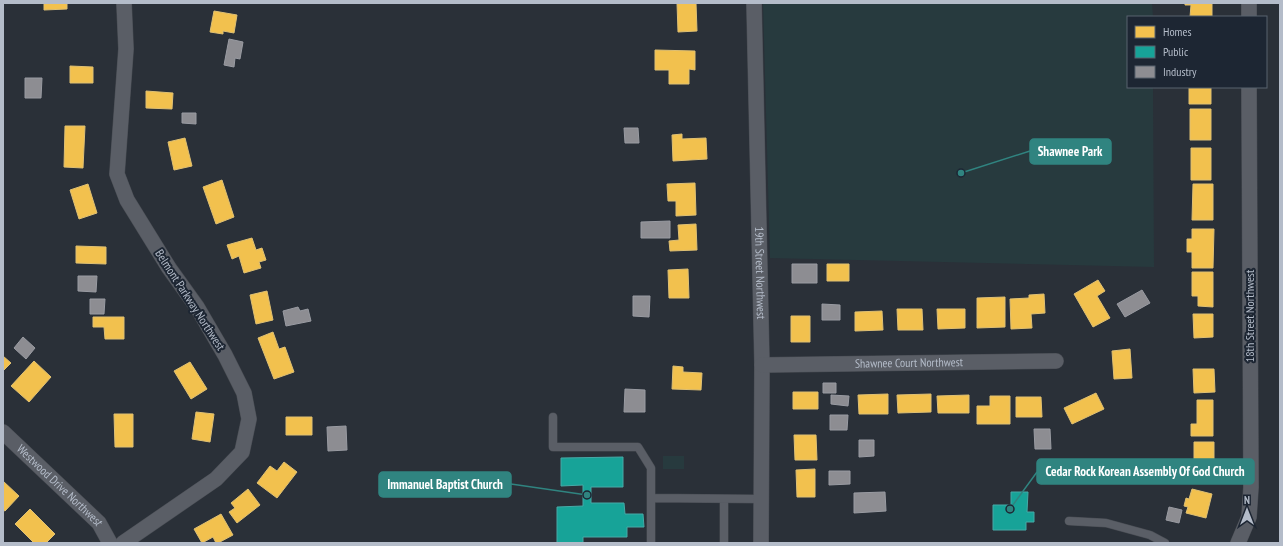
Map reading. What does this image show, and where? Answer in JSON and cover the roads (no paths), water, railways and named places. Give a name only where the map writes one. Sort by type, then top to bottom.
[{"type":"street","name":"Belmont Parkway Northwest","points":[[123,543],[216,479],[242,452],[249,419],[244,393],[225,354],[197,307],[169,268],[127,200],[117,174],[126,49],[124,3]]},
{"type":"street","name":"19th Street Northwest","points":[[754,3],[762,365],[761,543]]},
{"type":"street","points":[[1248,3],[1249,16]]},
{"type":"street","name":"18th Street Northwest","points":[[1238,543],[1249,517],[1252,488],[1249,88]]},
{"type":"street","name":"Shawnee Court Northwest","points":[[762,365],[1056,361]]},
{"type":"street","name":"Westwood Drive Northwest","points":[[3,432],[99,523],[110,543]]},
{"type":"lane","points":[[553,417],[553,447],[638,447],[651,468],[651,543]]},
{"type":"lane","points":[[652,498],[761,499]]},
{"type":"lane","points":[[724,498],[724,543]]},
{"type":"lane","points":[[1069,521],[1106,523],[1150,535],[1165,543]]},
{"type":"place","name":"Shawnee Park","points":[[961,173]]},
{"type":"place","name":"Immanuel Baptist Church","points":[[587,495]]},
{"type":"place","name":"Cedar Rock Korean Assembly Of God Church","points":[[1010,509]]}]
